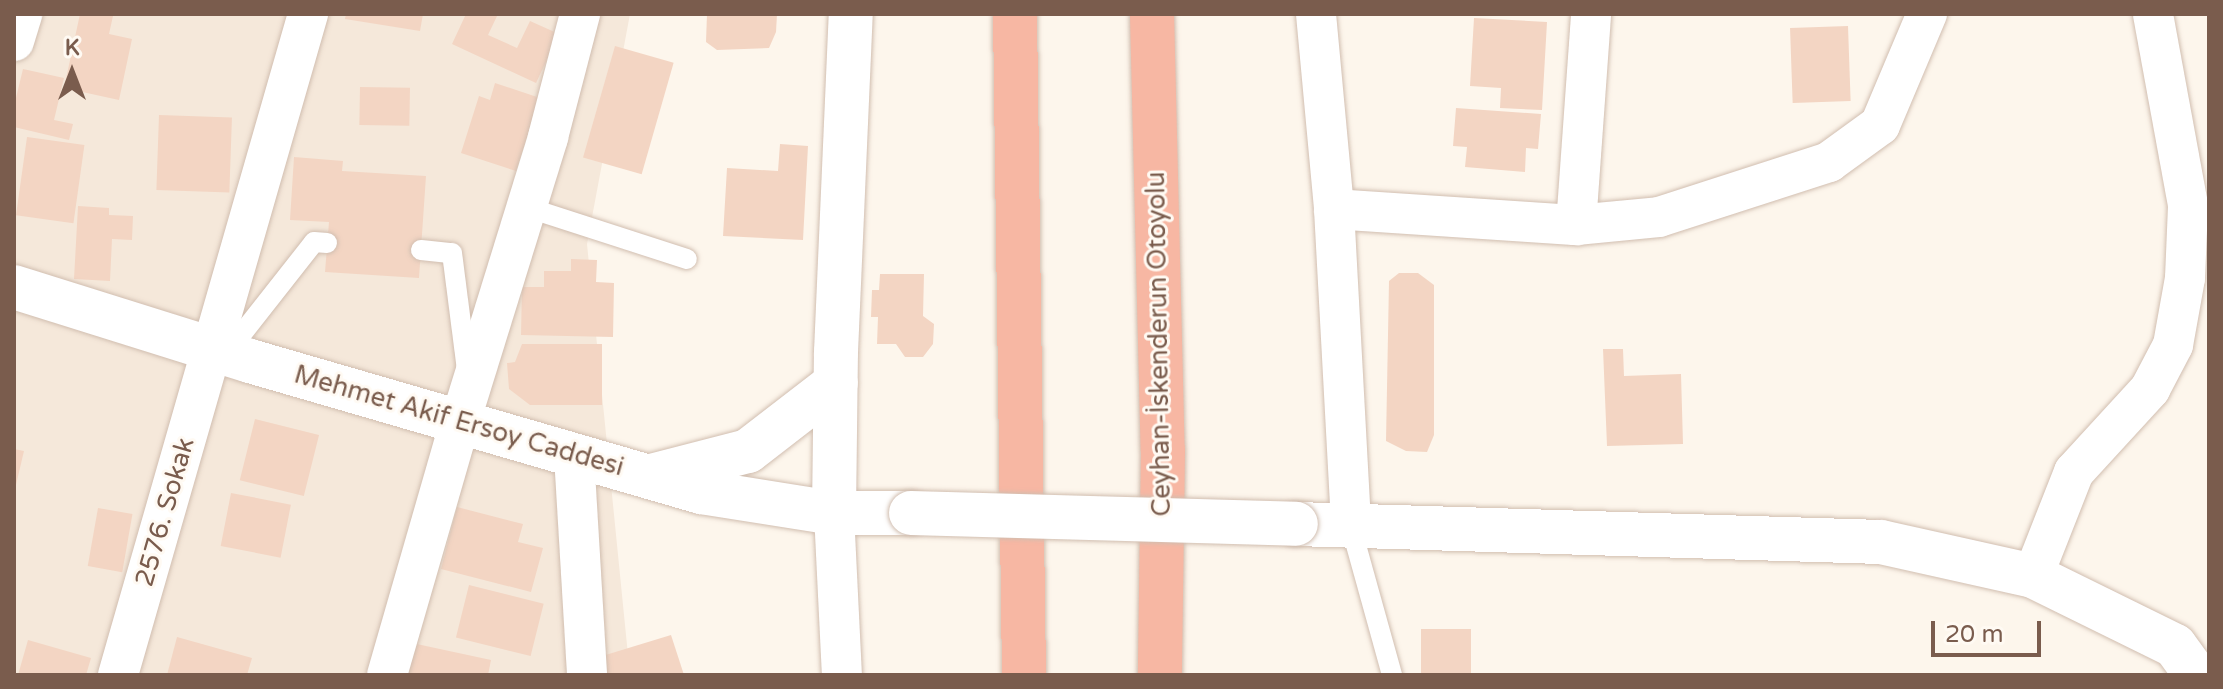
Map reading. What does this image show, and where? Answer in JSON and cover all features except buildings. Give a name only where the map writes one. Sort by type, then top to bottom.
[{"type":"highway","points":[[1015,14],[1024,675]]},
{"type":"highway","name":"Ceyhan-İskenderun Otoyolu","points":[[1152,14],[1163,450],[1160,675]]},
{"type":"street","points":[[14,41],[22,14]]},
{"type":"street","name":"2576. Sokak","points":[[118,675],[220,351],[308,14]]},
{"type":"street","points":[[387,675],[580,14]]},
{"type":"street","points":[[842,675],[834,513],[836,383],[851,14]]},
{"type":"street","points":[[1316,14],[1334,209],[1351,527]]},
{"type":"street","points":[[1576,225],[1591,14]]},
{"type":"street","points":[[1334,209],[1576,225],[1659,217],[1829,162],[1880,125],[1927,14]]},
{"type":"street","points":[[2033,576],[2074,472],[2150,389],[2173,345],[2185,278],[2188,205],[2153,14]]},
{"type":"street","name":"Mehmet Akif Ersoy Caddesi","points":[[14,287],[220,351],[464,406],[574,455],[701,492],[834,513],[1881,542],[2033,576],[2193,658]]},
{"type":"street","points":[[649,476],[748,451],[836,383]]},
{"type":"street","points":[[574,455],[587,675]]},
{"type":"lane","points":[[526,207],[687,259]]},
{"type":"lane","points":[[220,351],[314,242],[327,243]]},
{"type":"lane","points":[[421,250],[452,253],[464,406]]},
{"type":"lane","points":[[1351,527],[1392,675]]},
{"type":"shaded area","points":[[14,14],[630,14],[587,244],[630,675],[14,675]]}]
